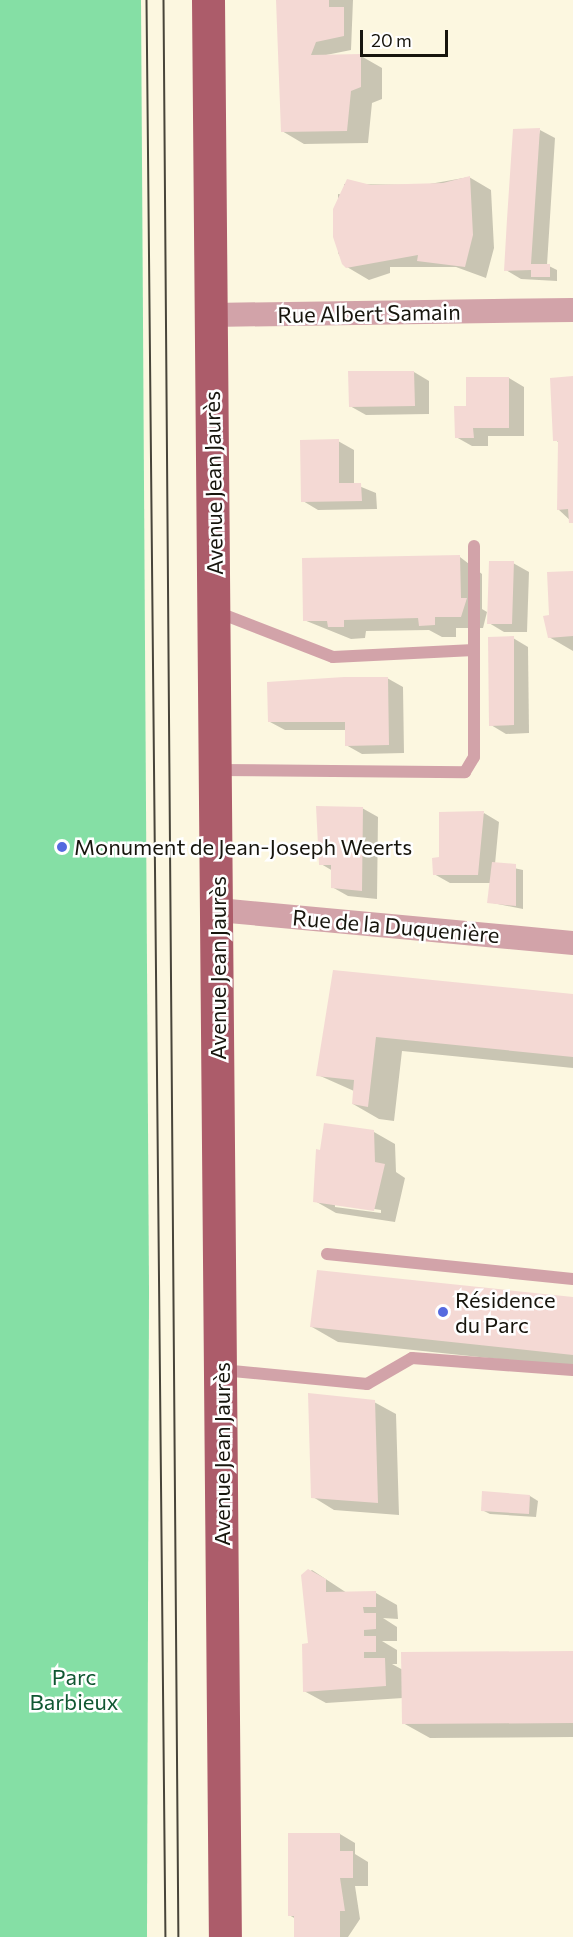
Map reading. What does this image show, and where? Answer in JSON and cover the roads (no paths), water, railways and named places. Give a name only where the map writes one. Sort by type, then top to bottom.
[{"type":"main road","name":"Avenue Jean Jaurès","points":[[208,0],[218,910],[225,1937]]},
{"type":"street","name":"Rue Albert Samain","points":[[212,315],[573,310]]},
{"type":"street","name":"Rue de la Duquenière","points":[[218,910],[573,942]]},
{"type":"lane","points":[[216,770],[465,772],[474,757],[474,546]]},
{"type":"lane","points":[[215,611],[333,657],[474,651]]},
{"type":"lane","points":[[327,1254],[573,1279]]},
{"type":"lane","points":[[221,1370],[367,1384],[412,1358],[573,1370]]},
{"type":"tram line","points":[[147,0],[166,1937]]},
{"type":"tram line","points":[[164,0],[179,1937]]},
{"type":"place","name":"Monument de Jean-Joseph Weerts","points":[[62,847]]},
{"type":"place","name":"Résidence du Parc","points":[[443,1312]]},
{"type":"park label","name":"Parc Barbieux","points":[[74,1688]]}]
